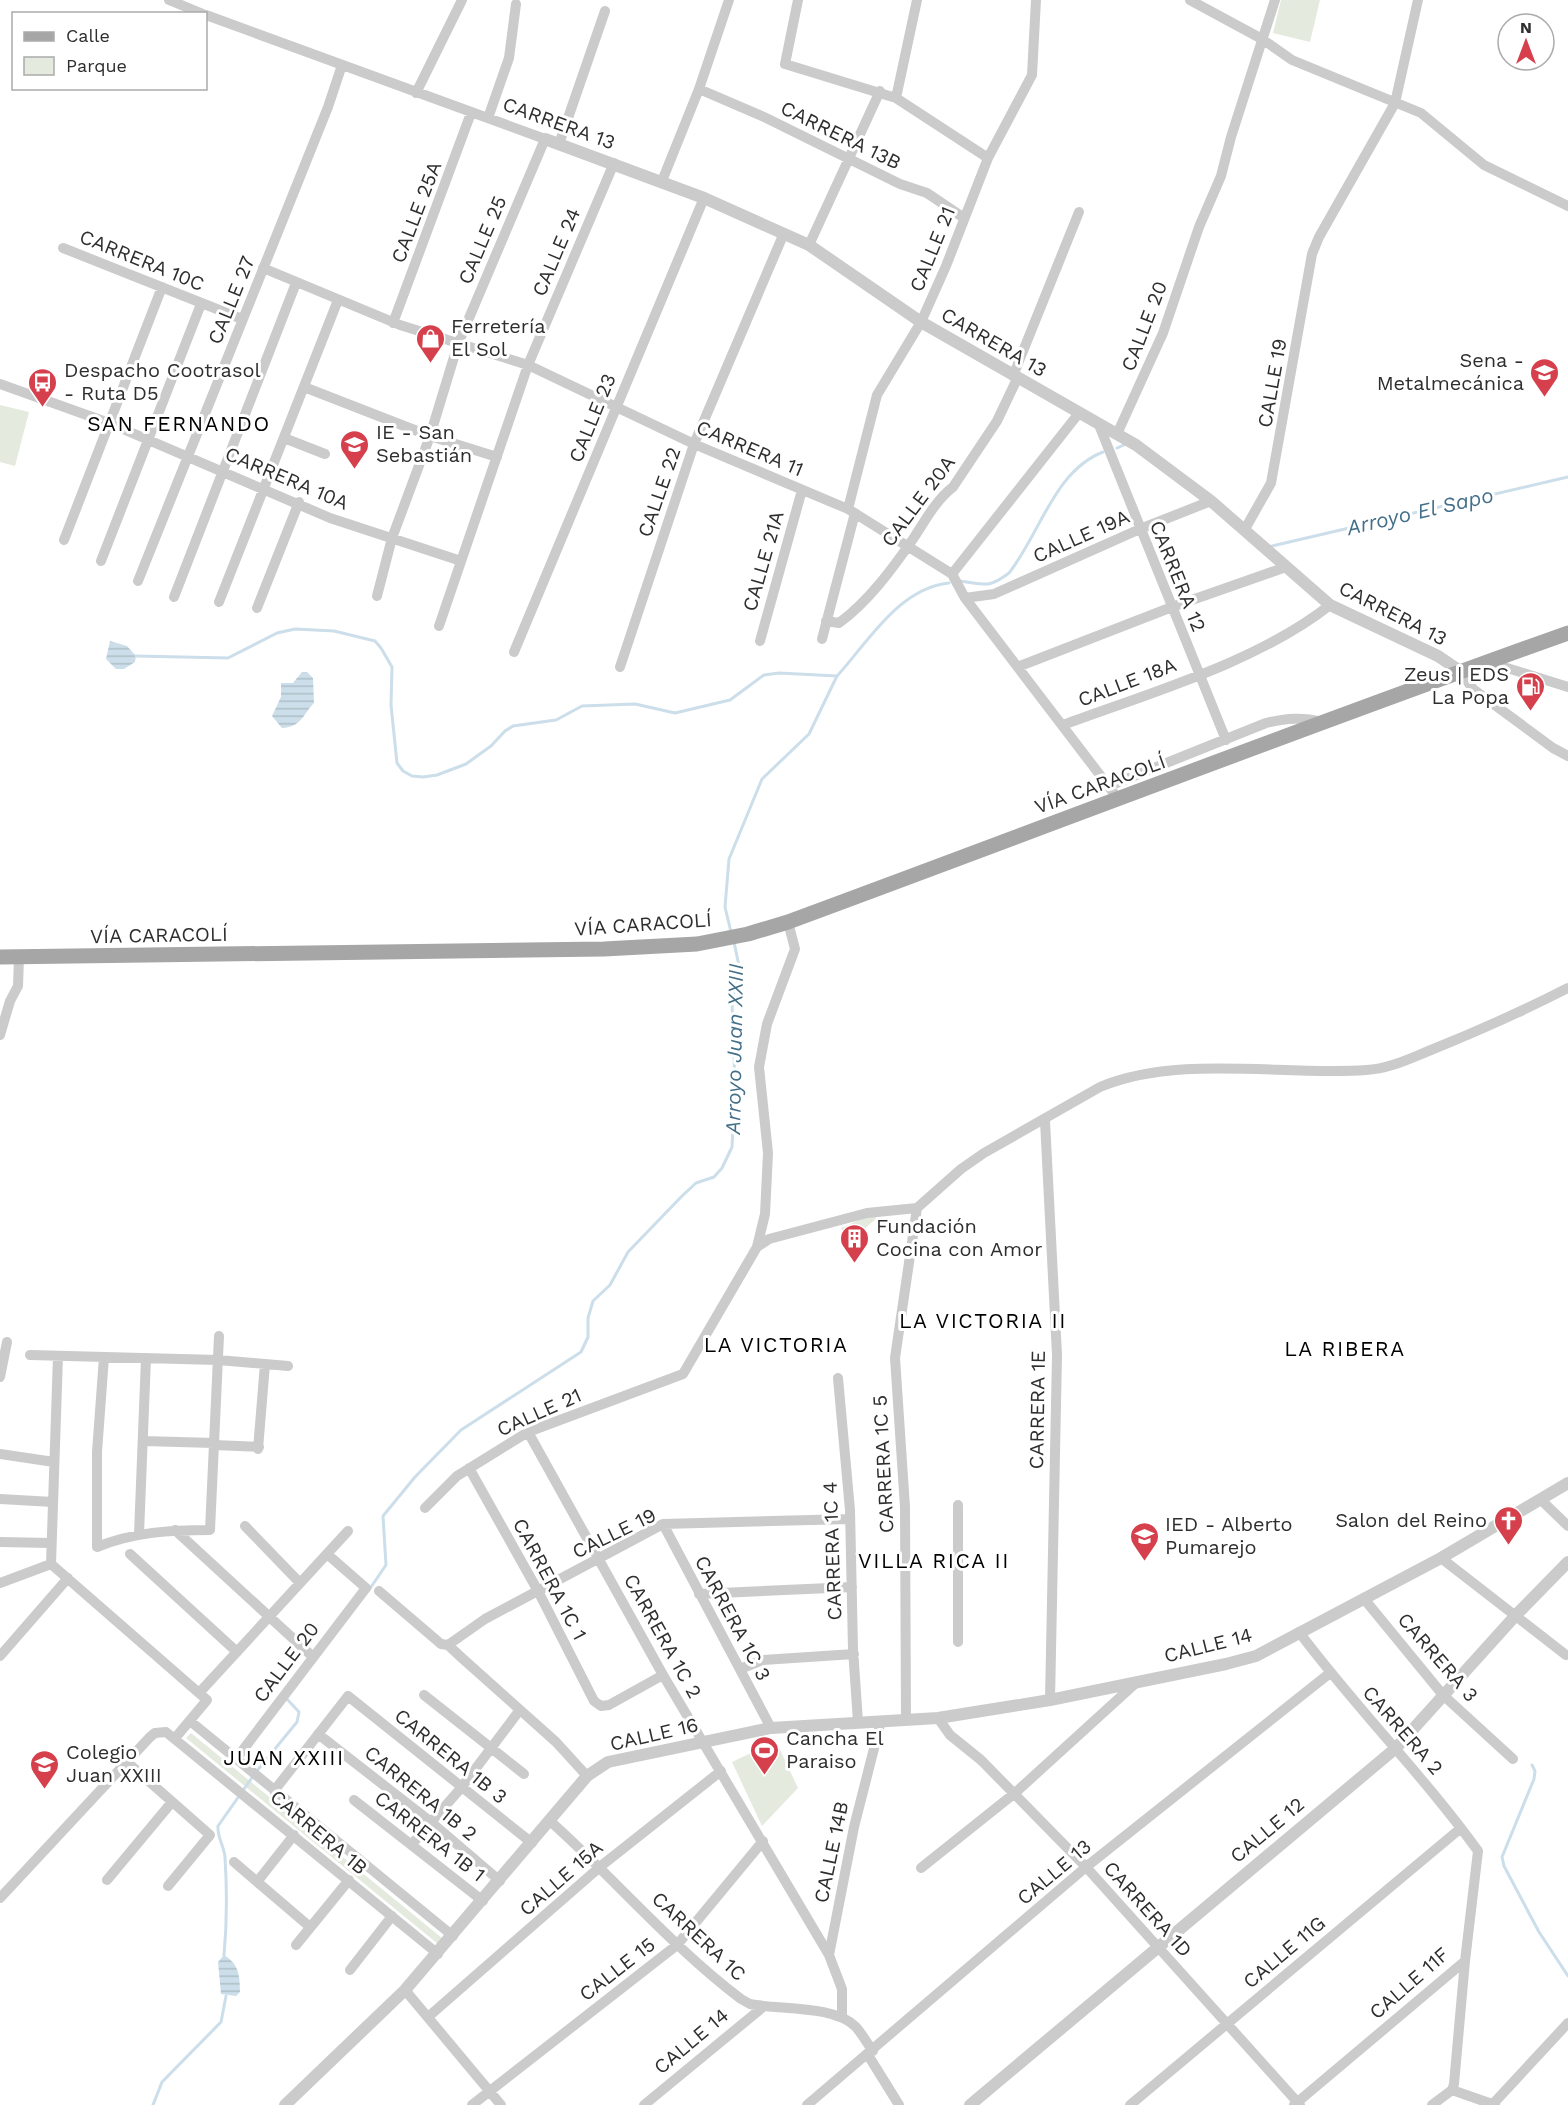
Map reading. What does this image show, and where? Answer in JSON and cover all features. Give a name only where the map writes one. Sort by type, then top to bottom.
[{"type":"main road","name":"VÍA CARACOLÍ","points":[[0,957],[604,949],[697,944],[733,938],[788,922],[1460,671],[1568,633]]},
{"type":"street","name":"CARRERA 13","points":[[169,0],[199,12]]},
{"type":"street","points":[[416,93],[462,0]]},
{"type":"street","points":[[662,181],[699,89],[729,0]]},
{"type":"street","points":[[798,0],[785,63],[880,91],[896,98],[988,158]]},
{"type":"street","points":[[896,98],[917,0]]},
{"type":"street","name":"CALLE 21","points":[[822,639],[877,395],[921,322],[988,158],[1032,75],[1036,0]]},
{"type":"street","points":[[1190,0],[1262,39],[1292,60],[1421,113],[1484,165],[1568,207]]},
{"type":"street","name":"CALLE 20","points":[[1117,434],[1163,333],[1199,227],[1221,176],[1275,0]]},
{"type":"street","points":[[1395,103],[1418,0]]},
{"type":"street","points":[[488,118],[509,58],[516,4]]},
{"type":"street","points":[[559,144],[605,11]]},
{"type":"street","name":"CARRERA 13","points":[[207,15],[662,181],[809,245],[921,322],[1117,434],[1161,463],[1245,529],[1330,605],[1438,656],[1460,671],[1473,689],[1553,748],[1568,756]]},
{"type":"street","name":"CALLE 27","points":[[138,581],[328,107],[342,65]]},
{"type":"street","name":"CARRERA 13B","points":[[699,89],[764,117],[849,160],[927,193],[964,218]]},
{"type":"street","points":[[809,245],[880,91]]},
{"type":"street","name":"CALLE 19","points":[[1245,529],[1271,483],[1294,364],[1307,271],[1318,237],[1395,103]]},
{"type":"street","name":"CALLE 25A","points":[[393,323],[471,113]]},
{"type":"street","name":"CALLE 25","points":[[377,596],[392,538],[430,436],[458,344],[545,139]]},
{"type":"street","name":"CALLE 24","points":[[439,626],[528,364],[614,163]]},
{"type":"street","name":"CALLE 23","points":[[514,652],[551,569],[615,406],[704,198]]},
{"type":"street","name":"CALLE 20A","points":[[826,621],[839,623],[854,612],[909,545],[945,494],[953,487],[997,421],[1079,212]]},
{"type":"street","name":"CALLE 22","points":[[620,667],[694,444],[784,233]]},
{"type":"street","name":"CARRERA 10C","points":[[63,248],[242,319]]},
{"type":"street","name":"CARRERA 11","points":[[263,268],[296,284],[393,323],[528,364],[694,444],[852,511],[909,545],[954,578],[965,598],[1020,666],[1119,800]]},
{"type":"street","points":[[174,597],[296,284]]},
{"type":"street","points":[[64,540],[162,288]]},
{"type":"street","points":[[219,602],[338,300]]},
{"type":"street","points":[[101,561],[201,303]]},
{"type":"street","name":"CARRERA 10A","points":[[0,384],[109,423],[299,502],[330,518],[461,561]]},
{"type":"street","points":[[304,387],[430,436],[497,457]]},
{"type":"street","points":[[954,578],[1079,413]]},
{"type":"street","name":"CARRERA 12","points":[[1099,425],[1226,740]]},
{"type":"street","points":[[284,438],[326,454]]},
{"type":"street","name":"CALLE 21A","points":[[760,641],[802,490]]},
{"type":"street","name":"CALLE 19A","points":[[965,598],[994,594],[1140,529],[1211,501]]},
{"type":"street","points":[[256,608],[299,502]]},
{"type":"street","points":[[1020,666],[1172,607],[1286,567]]},
{"type":"street","name":"CALLE 18A","points":[[1063,725],[1199,674],[1287,635],[1330,605]]},
{"type":"street","points":[[1488,662],[1568,687]]},
{"type":"street","points":[[1109,786],[1288,718],[1306,718],[1323,723]]},
{"type":"street","points":[[757,1247],[765,1214],[768,1153],[759,1067],[767,1024],[795,949],[788,922]]},
{"type":"street","points":[[0,1035],[10,1000],[18,986],[19,957]]},
{"type":"street","points":[[757,1247],[769,1239],[867,1213],[917,1208],[961,1169],[1100,1087],[1121,1079],[1224,1069],[1369,1070],[1393,1065],[1480,1031],[1568,988]]},
{"type":"street","name":"CARRERA 1E","points":[[1045,1121],[1057,1355],[1050,1700]]},
{"type":"street","name":"CARRERA 1C 5","points":[[906,1720],[905,1507],[895,1358],[917,1208]]},
{"type":"street","name":"CALLE 21","points":[[425,1509],[457,1476],[528,1432],[682,1374],[757,1247]]},
{"type":"street","points":[[104,1357],[97,1452],[97,1547],[139,1534],[175,1530],[210,1530],[219,1336]]},
{"type":"street","points":[[0,1375],[7,1342]]},
{"type":"street","points":[[30,1355],[218,1360],[288,1366]]},
{"type":"street","points":[[51,1564],[58,1356]]},
{"type":"street","points":[[139,1534],[146,1358]]},
{"type":"street","points":[[143,1441],[259,1448],[265,1364]]},
{"type":"street","name":"CARRERA 1C 4","points":[[838,1378],[850,1519],[858,1722]]},
{"type":"street","name":"CARRERA 1C 2","points":[[528,1432],[663,1675],[829,1955],[842,1989],[842,2017]]},
{"type":"street","points":[[0,1454],[54,1462]]},
{"type":"street","name":"CARRERA 1C 1","points":[[469,1468],[538,1591],[594,1701],[601,1706],[609,1705],[663,1675]]},
{"type":"street","name":"CALLE 14","points":[[1138,1681],[1226,1665],[1256,1656],[1441,1558],[1568,1483]]},
{"type":"street","points":[[0,1499],[53,1502]]},
{"type":"street","points":[[1540,1499],[1568,1527]]},
{"type":"street","points":[[958,1505],[958,1642]]},
{"type":"street","name":"CALLE 19","points":[[448,1645],[485,1619],[663,1524],[850,1519]]},
{"type":"street","name":"CARRERA 1C 3","points":[[663,1524],[771,1728]]},
{"type":"street","points":[[244,1526],[300,1583]]},
{"type":"street","points":[[175,1530],[312,1656]]},
{"type":"street","points":[[0,1898],[155,1733],[166,1732],[176,1737],[190,1721],[203,1696],[237,1652],[348,1531]]},
{"type":"street","points":[[0,1542],[51,1543]]},
{"type":"street","points":[[130,1554],[237,1652]]},
{"type":"street","name":"CALLE 20","points":[[236,1759],[312,1656],[366,1588],[327,1554]]},
{"type":"street","points":[[1441,1558],[1566,1655]]},
{"type":"street","name":"CALLE 12","points":[[970,2105],[1396,1748],[1516,1615],[1568,1562]]},
{"type":"street","points":[[51,1564],[203,1696]]},
{"type":"street","points":[[0,1583],[51,1564]]},
{"type":"street","points":[[0,1656],[4,1643],[68,1578]]},
{"type":"street","points":[[699,1594],[852,1587]]},
{"type":"street","points":[[379,1591],[441,1644],[448,1645],[556,1742],[587,1776]]},
{"type":"street","name":"CARRERA 3","points":[[1365,1600],[1443,1695],[1513,1759]]},
{"type":"street","name":"CARRERA 2","points":[[1299,1632],[1330,1673],[1396,1748],[1478,1851]]},
{"type":"street","points":[[740,1669],[763,1660],[854,1654]]},
{"type":"street","name":"CALLE 13","points":[[807,2105],[1086,1867],[1330,1673]]},
{"type":"street","points":[[921,1868],[1015,1793],[1138,1681]]},
{"type":"street","name":"CALLE 16","points":[[285,2105],[405,1990],[438,1954],[587,1776],[608,1762],[771,1728],[938,1718],[1050,1700],[1138,1681]]},
{"type":"street","points":[[424,1695],[524,1774]]},
{"type":"street","name":"CARRERA 1B 3","points":[[318,1734],[348,1696],[532,1843]]},
{"type":"street","points":[[412,1844],[461,1788],[519,1711]]},
{"type":"street","name":"CARRERA 1D","points":[[938,1718],[950,1735],[981,1760],[1086,1867],[1297,2104]]},
{"type":"street","name":"CARRERA 1B","points":[[190,1721],[453,1936]]},
{"type":"street","name":"CALLE 14B","points":[[829,1955],[854,1827],[880,1721]]},
{"type":"street","points":[[274,1791],[318,1734]]},
{"type":"street","name":"CARRERA 1B 2","points":[[318,1734],[431,1822],[500,1881]]},
{"type":"street","name":"CARRERA 1B","points":[[176,1737],[438,1954]]},
{"type":"street","points":[[127,1762],[210,1835],[168,1886]]},
{"type":"street","name":"CALLE 15A","points":[[428,2017],[601,1866],[721,1771]]},
{"type":"street","name":"CARRERA 1B 1","points":[[354,1800],[483,1901]]},
{"type":"street","points":[[107,1880],[172,1802]]},
{"type":"street","name":"CARRERA 1C","points":[[550,1821],[601,1866],[677,1945],[741,1999],[763,2007],[814,2011],[842,2017]]},
{"type":"street","name":"CALLE 11G","points":[[1130,2105],[1461,1828]]},
{"type":"street","points":[[257,1882],[294,1835]]},
{"type":"street","name":"CALLE 15","points":[[472,2105],[677,1945],[763,1841]]},
{"type":"street","name":"CALLE 11F","points":[[1297,2104],[1465,1961],[1478,1851]]},
{"type":"street","points":[[234,1862],[310,1927]]},
{"type":"street","points":[[296,1945],[349,1880]]},
{"type":"street","points":[[350,1970],[392,1916]]},
{"type":"street","points":[[1432,2105],[1452,2090],[1465,1961]]},
{"type":"street","points":[[405,1990],[501,2105]]},
{"type":"street","name":"CALLE 14","points":[[644,2105],[763,2007]]},
{"type":"street","points":[[842,2017],[856,2027],[899,2105]]},
{"type":"street","points":[[1452,2090],[1493,2104],[1568,2023]]},
{"type":"green space","points":[[1281,0],[1320,0],[1310,42],[1273,33]]},
{"type":"green space","points":[[0,405],[29,412],[15,466],[0,462]]},
{"type":"green space","points":[[873,1214],[877,1218],[850,1241],[841,1228]]},
{"type":"green space","points":[[191,1733],[442,1938],[438,1944],[186,1738]]},
{"type":"green space","name":"Cancha El Paraiso","points":[[776,1741],[798,1788],[762,1826],[732,1762]]},
{"type":"water","points":[[110,641],[127,646],[136,656],[135,662],[124,669],[116,669],[106,659]]},
{"type":"water","points":[[302,672],[307,672],[313,678],[314,703],[298,723],[282,728],[272,716],[281,697],[281,683],[293,683]]},
{"type":"water","points":[[224,1955],[233,1962],[238,1971],[240,1992],[236,1996],[221,1994],[218,1962]]},
{"type":"waterway","name":"Arroyo El Sapo","points":[[1117,448],[1126,444]]},
{"type":"waterway","name":"Arroyo El Sapo","points":[[960,581],[991,583],[1009,573],[1060,488],[1086,461],[1103,452]]},
{"type":"waterway","name":"Arroyo El Sapo","points":[[1272,546],[1568,477]]},
{"type":"waterway","name":"Arroyo El Sapo","points":[[136,656],[228,658],[277,633],[295,629],[334,631],[375,641],[392,667],[391,705],[397,763],[403,771],[412,776],[423,777],[437,775],[466,764],[513,726],[556,720],[582,706],[635,704],[675,713],[730,700],[764,675],[779,673],[837,676],[873,633],[900,606],[931,587],[949,583]]},
{"type":"waterway","name":"Arroyo Juan XXIII","points":[[731,932],[725,907],[729,859],[762,779],[809,734],[837,676]]},
{"type":"waterway","name":"Arroyo Juan XXIII","points":[[369,1590],[386,1565],[383,1516],[415,1477],[461,1430],[581,1352],[588,1337],[588,1318],[593,1301],[610,1285],[628,1252],[696,1183],[714,1177],[722,1168],[732,1147],[735,1084],[732,1002],[739,966],[734,942]]},
{"type":"waterway","name":"Arroyo Juan XXIII","points":[[224,1955],[226,1869],[218,1826],[256,1772],[297,1722],[299,1712],[286,1698]]},
{"type":"waterway","points":[[1532,1765],[1535,1771],[1534,1779],[1502,1857],[1504,1866],[1539,1932],[1568,1976]]},
{"type":"waterway","points":[[153,2105],[162,2082],[221,2022],[226,1996]]},
{"type":"place","name":"Ferretería El Sol","points":[[430,364]]},
{"type":"place","name":"Sena - Metalmecánica","points":[[1545,398]]},
{"type":"place","name":"Despacho Cootrasol - Ruta D5","points":[[43,408]]},
{"type":"place","name":"IE - San Sebastián","points":[[355,470]]},
{"type":"place","name":"Zeus | EDS La Popa","points":[[1530,712]]},
{"type":"place","name":"Fundación Cocina con Amor","points":[[855,1264]]},
{"type":"place","name":"Salon del Reino","points":[[1508,1546]]},
{"type":"place","name":"IED - Alberto Pumarejo","points":[[1144,1562]]},
{"type":"place","name":"Cancha El Paraiso","points":[[765,1776]]},
{"type":"place","name":"Colegio Juan XXIII","points":[[45,1790]]},
{"type":"district","name":"SAN FERNANDO","points":[[179,423]]},
{"type":"district","name":"LA VICTORIA II","points":[[983,1320]]},
{"type":"district","name":"LA VICTORIA","points":[[776,1344]]},
{"type":"district","name":"LA RIBERA","points":[[1345,1348]]},
{"type":"district","name":"VILLA RICA II","points":[[934,1560]]},
{"type":"district","name":"JUAN XXIII","points":[[284,1757]]}]
